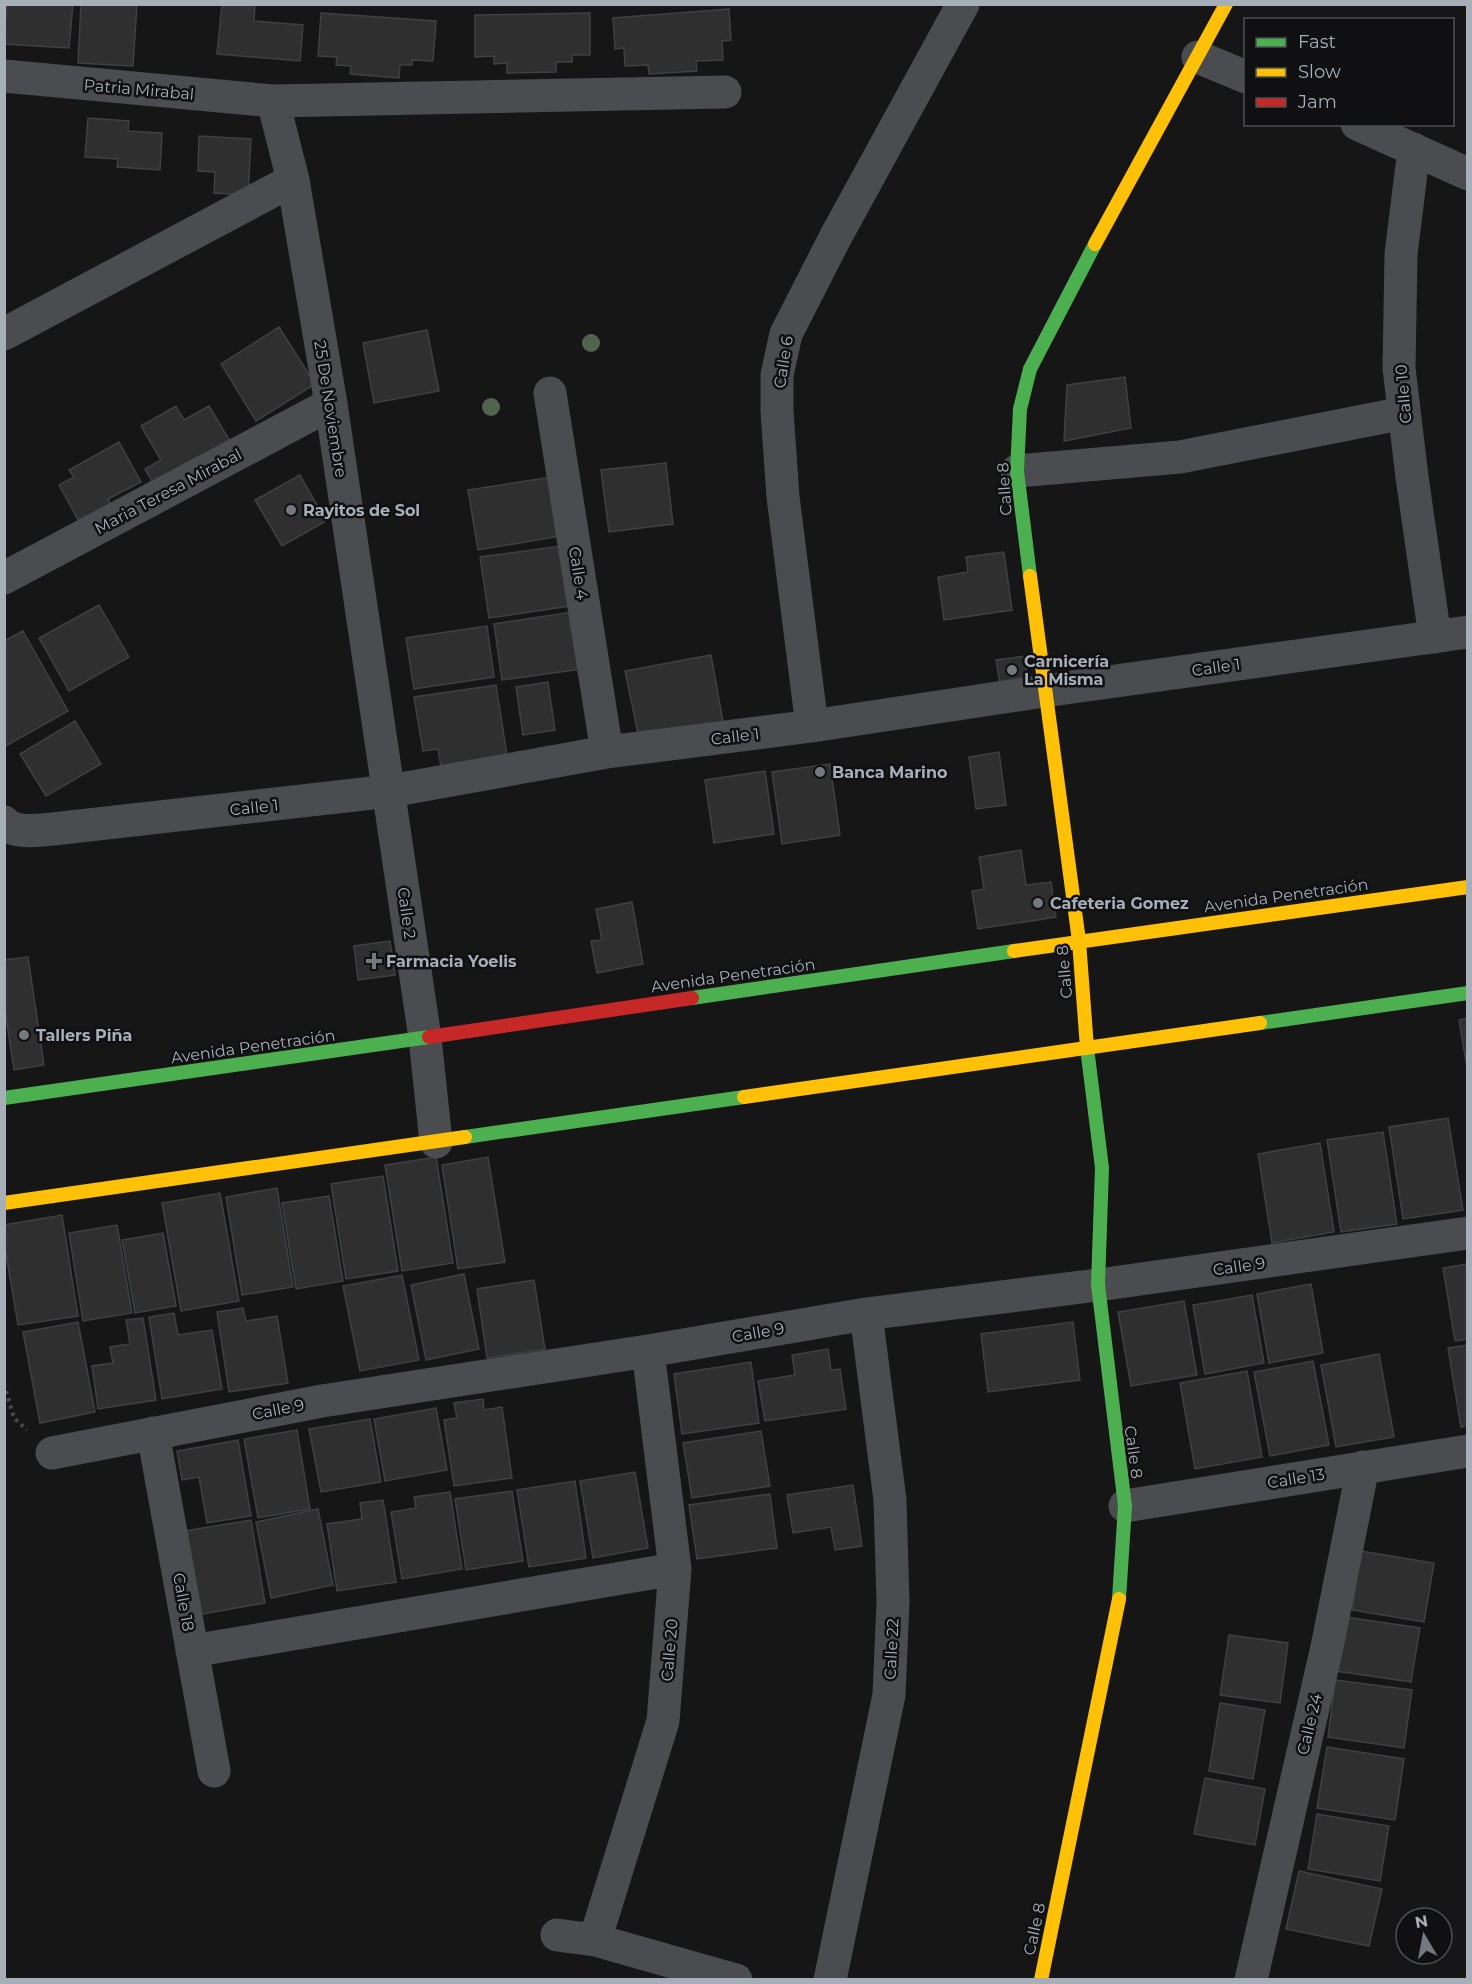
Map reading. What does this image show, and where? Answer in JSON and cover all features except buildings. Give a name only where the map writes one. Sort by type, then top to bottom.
[{"type":"street","name":"Calle 6","points":[[812,726],[783,497],[777,375],[786,334],[835,238],[963,4]]},
{"type":"street","name":"Calle 8","points":[[1041,1980],[1119,1602],[1125,1506],[1098,1286],[1102,1168],[1087,1048],[1078,941],[1017,471],[1020,409],[1030,369],[1124,189],[1226,4]]},
{"type":"street","points":[[1198,57],[1244,77]]},
{"type":"street","name":"Patria Mirabal","points":[[4,76],[273,101],[725,92]]},
{"type":"street","name":"25 De Noviembre","points":[[273,101],[293,180],[331,404],[390,791]]},
{"type":"street","points":[[1362,126],[1467,174]]},
{"type":"street","name":"Calle 10","points":[[1414,149],[1401,254],[1399,368],[1435,637]]},
{"type":"street","points":[[4,334],[293,180]]},
{"type":"street","name":"Calle 4","points":[[550,393],[608,752]]},
{"type":"street","name":"Maria Teresa Mirabal","points":[[4,578],[331,404]]},
{"type":"street","points":[[1017,471],[1180,457],[1404,413]]},
{"type":"street","name":"Calle 1","points":[[4,822],[18,830],[53,829],[390,791],[608,752],[812,726],[1467,632]]},
{"type":"street","name":"Calle 2","points":[[390,791],[425,1038],[436,1142]]},
{"type":"street","name":"Avenida Penetración","points":[[4,1098],[1078,941],[1467,887]]},
{"type":"street","points":[[4,1203],[1467,993]]},
{"type":"street","name":"Calle 9","points":[[52,1454],[153,1432],[322,1401],[648,1352],[866,1314],[1098,1286],[1467,1233]]},
{"type":"street","name":"Calle 22","points":[[830,1980],[889,1695],[893,1602],[890,1500],[866,1314]]},
{"type":"street","name":"Calle 20","points":[[595,1940],[663,1721],[675,1569],[648,1352]]},
{"type":"street","name":"Calle 18","points":[[153,1432],[214,1771]]},
{"type":"street","name":"Calle 13","points":[[1125,1506],[1467,1451]]},
{"type":"street","name":"Calle 24","points":[[1251,1980],[1327,1647],[1363,1467]]},
{"type":"street","points":[[192,1651],[675,1569]]},
{"type":"street","points":[[557,1935],[595,1940],[736,1980]]},
{"type":"path","points":[[4,1384],[14,1418],[52,1454]]},
{"type":"traffic: fast","points":[[1030,576],[1017,471],[1020,409],[1030,369],[1095,244]]},
{"type":"traffic: fast","points":[[692,998],[1014,951]]},
{"type":"traffic: fast","points":[[1260,1023],[1468,993]]},
{"type":"traffic: fast","points":[[4,1098],[429,1037]]},
{"type":"traffic: fast","points":[[1087,1048],[1102,1168],[1098,1285],[1125,1506],[1119,1599]]},
{"type":"traffic: fast","points":[[465,1137],[744,1097]]},
{"type":"traffic: slow","points":[[1095,244],[1226,4]]},
{"type":"traffic: slow","points":[[1030,576],[1079,941],[1087,1048]]},
{"type":"traffic: slow","points":[[1014,951],[1468,887]]},
{"type":"traffic: slow","points":[[744,1097],[1260,1023]]},
{"type":"traffic: slow","points":[[4,1203],[465,1137]]},
{"type":"traffic: slow","points":[[1041,1980],[1119,1599]]},
{"type":"traffic: jam","points":[[429,1037],[692,998]]},
{"type":"place","name":"Rayitos de Sol","points":[[291,510]]},
{"type":"place","name":"Carnicería La Misma","points":[[1012,670]]},
{"type":"place","name":"Banca Marino","points":[[820,772]]},
{"type":"place","name":"Cafeteria Gomez","points":[[1038,903]]},
{"type":"place","name":"Farmacia Yoelis","points":[[374,961]]},
{"type":"place","name":"Tallers Piña","points":[[24,1035]]}]
